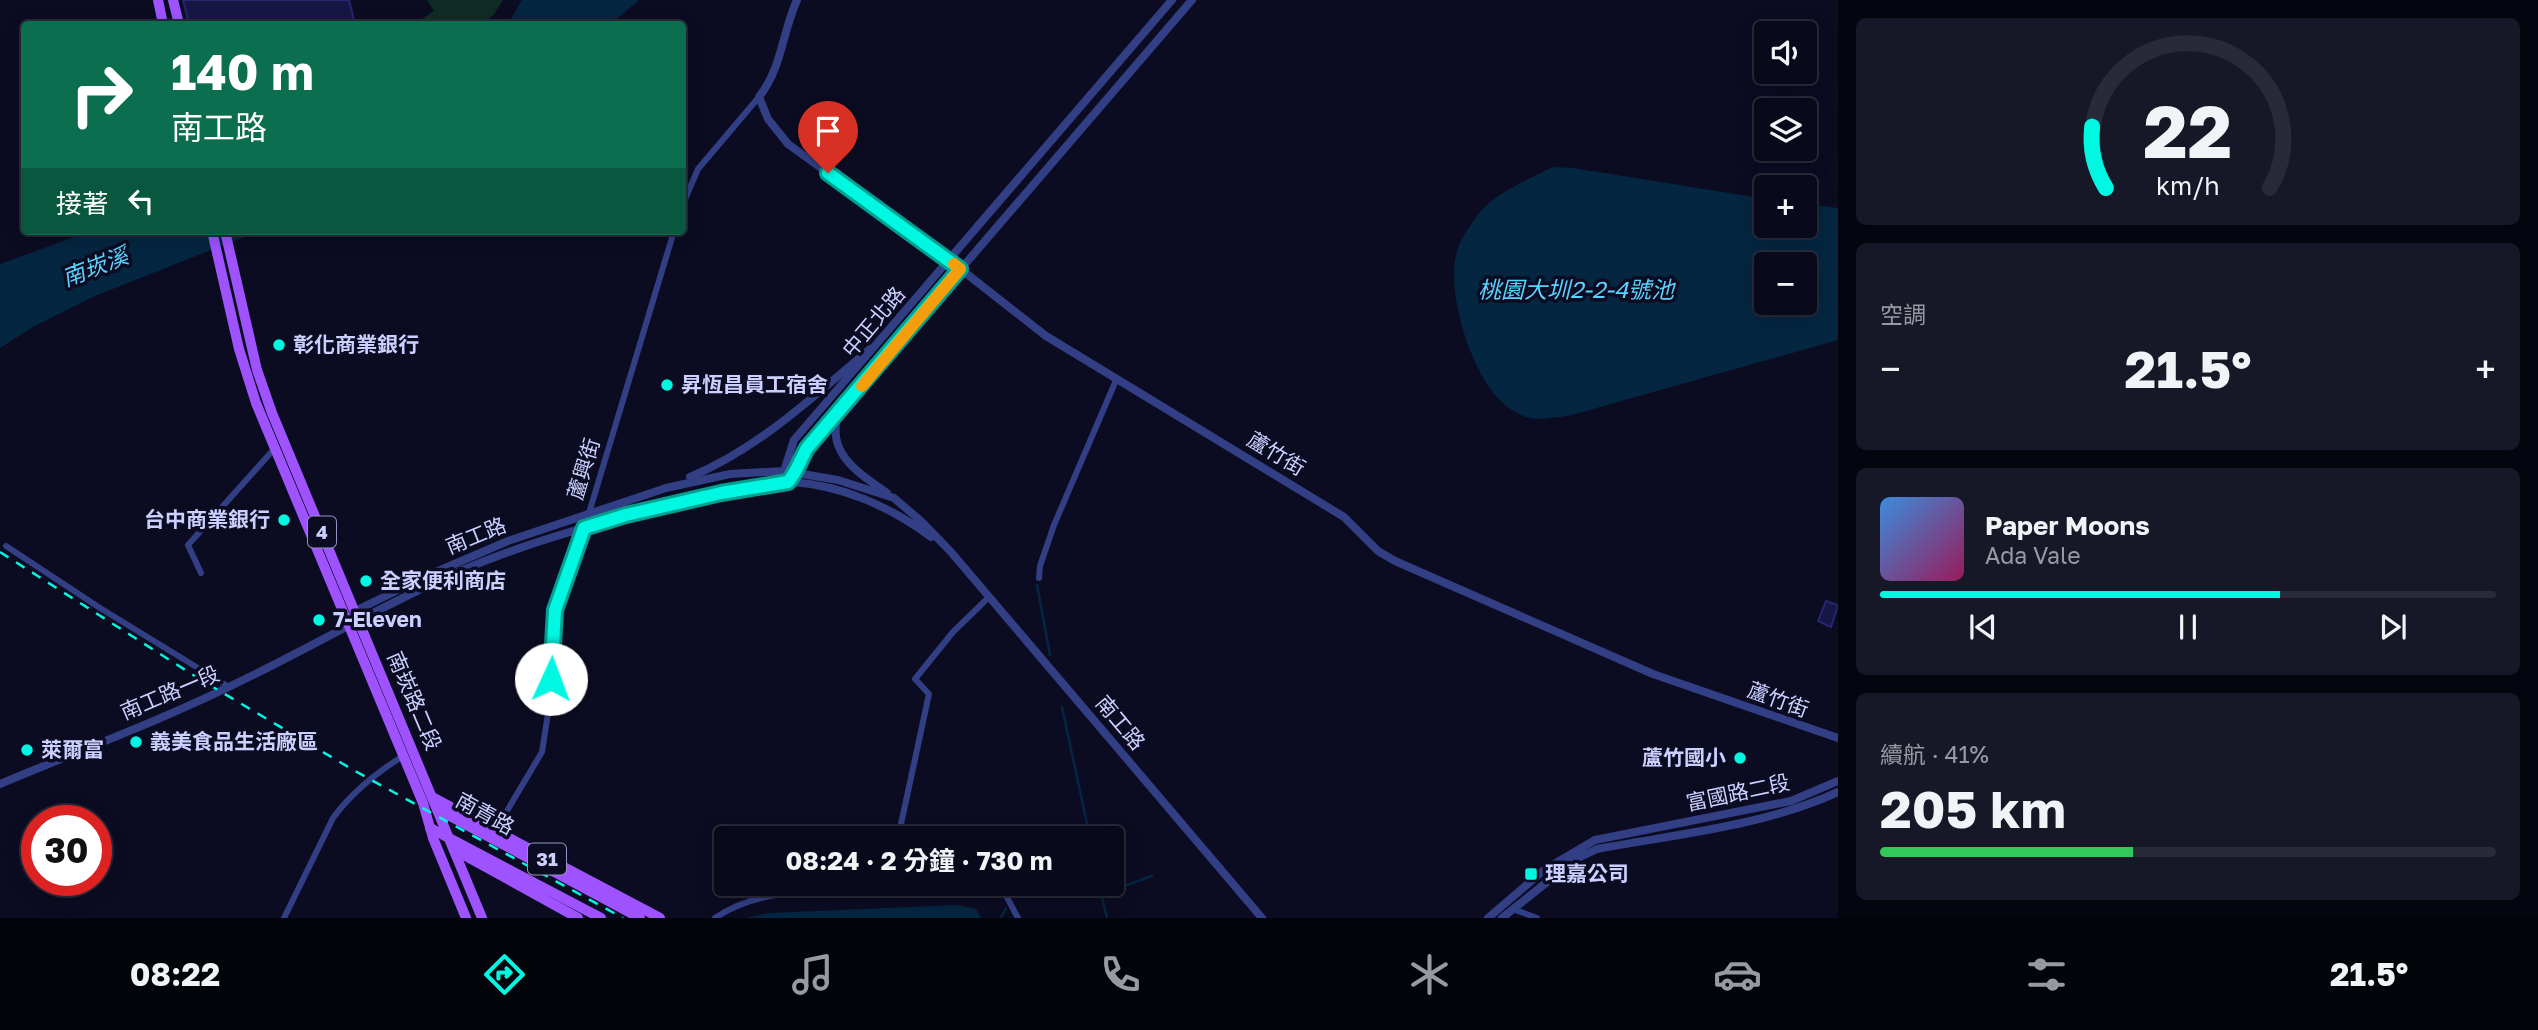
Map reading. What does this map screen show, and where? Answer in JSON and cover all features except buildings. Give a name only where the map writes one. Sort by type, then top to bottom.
[{"type":"main road","points":[[158,0],[162,21]]},
{"type":"main road","points":[[173,0],[178,21]]},
{"type":"main road","name":"南崁路二段","points":[[213,235],[246,371],[275,448],[434,798],[482,918]]},
{"type":"main road","name":"南崁路二段","points":[[226,235],[257,370],[272,413],[354,618],[403,756],[423,803],[431,833],[466,918]]},
{"type":"main road","name":"31","points":[[418,790],[660,918]]},
{"type":"main road","name":"南青路","points":[[423,803],[640,918]]},
{"type":"main road","name":"31","points":[[431,833],[454,850],[578,918]]},
{"type":"main road","name":"南青路","points":[[431,833],[449,836],[601,918]]},
{"type":"street","points":[[686,197],[698,169],[759,97],[776,71],[785,30],[797,0]]},
{"type":"street","name":"中正北路","points":[[784,471],[794,440],[1172,0]]},
{"type":"street","name":"中正北路","points":[[788,482],[796,474],[798,463],[807,448],[1192,0]]},
{"type":"street","name":"蘆竹街","points":[[759,97],[768,119],[788,144],[949,260],[1046,336],[1344,517],[1378,551],[1395,561],[1653,674],[1838,738]]},
{"type":"street","name":"蘆興街","points":[[495,831],[542,752],[551,694],[555,610],[589,513],[673,235]]},
{"type":"street","points":[[666,488],[708,470],[737,452],[817,396],[880,341]]},
{"type":"street","points":[[1039,579],[1040,566],[1054,525],[1117,378]]},
{"type":"street","points":[[838,414],[836,438],[843,457],[852,468],[894,498]]},
{"type":"street","points":[[201,573],[188,545],[275,448]]},
{"type":"street","points":[[784,471],[788,482]]},
{"type":"street","name":"南工路","points":[[354,618],[431,574],[508,541],[666,488],[730,474],[784,471],[838,480],[894,498],[951,552],[1262,918]]},
{"type":"street","name":"南工路","points":[[354,618],[461,571],[584,528],[626,515],[721,493],[788,482],[810,484],[865,498],[894,512],[951,552]]},
{"type":"street","points":[[6,546],[100,608],[229,687]]},
{"type":"street","points":[[901,826],[929,694],[915,679],[953,632],[989,597]]},
{"type":"street","name":"南工路一段","points":[[0,784],[229,687],[354,618]]},
{"type":"street","points":[[284,918],[333,818],[343,804],[375,774],[403,756]]},
{"type":"street","name":"富國路二段","points":[[1643,835],[1791,801],[1838,780]]},
{"type":"street","name":"富國路二段","points":[[1643,835],[1771,816],[1807,806],[1838,792]]},
{"type":"street","points":[[1502,918],[1544,870],[1572,852],[1595,840],[1643,835]]},
{"type":"street","points":[[715,918],[752,899],[782,896]]},
{"type":"street","points":[[1006,896],[1018,918]]},
{"type":"street","points":[[1488,918],[1510,906]]},
{"type":"street","points":[[1510,906],[1537,918]]},
{"type":"green space","points":[[427,0],[503,0],[493,16],[485,21],[419,21],[434,11]]},
{"type":"water","points":[[522,0],[639,0],[614,21],[510,21]]},
{"type":"water","name":"桃園大圳2-2-4號池","points":[[1553,167],[1754,197],[1754,238],[1817,238],[1817,206],[1838,208],[1838,340],[1568,416],[1536,419],[1526,417],[1505,405],[1495,395],[1475,362],[1460,319],[1454,275],[1456,255],[1462,239],[1484,208],[1507,191]]},
{"type":"water","name":"南崁溪","points":[[80,235],[249,235],[95,296],[33,327],[0,348],[0,264]]},
{"type":"water","points":[[958,905],[976,909],[981,918],[746,918],[769,913]]},
{"type":"waterway","points":[[1037,585],[1050,655]]},
{"type":"waterway","points":[[1062,707],[1087,826]]},
{"type":"waterway","points":[[1124,885],[1152,876]]},
{"type":"waterway","points":[[1102,896],[1107,918]]},
{"type":"waterway","points":[[1001,918],[1006,908]]},
{"type":"railway","points":[[0,552],[201,680],[355,771],[623,918]]},
{"type":"slow traffic","points":[[862,386],[960,269],[954,264]]},
{"type":"place","name":"彰化商業銀行","points":[[279,345]]},
{"type":"place","name":"昇恆昌員工宿舍","points":[[667,385]]},
{"type":"place","name":"台中商業銀行","points":[[284,520]]},
{"type":"place","name":"全家便利商店","points":[[366,581]]},
{"type":"place","name":"7-Eleven","points":[[319,620]]},
{"type":"place","name":"義美食品生活廠區","points":[[136,742]]},
{"type":"place","name":"萊爾富","points":[[27,750]]},
{"type":"place","name":"蘆竹國小","points":[[1740,758]]},
{"type":"place","name":"理嘉公司","points":[[1531,874]]},
{"type":"route","points":[[551,679],[555,610],[584,528],[602,521],[721,493],[788,482],[796,474],[798,463],[807,448],[960,269],[828,173]]}]
